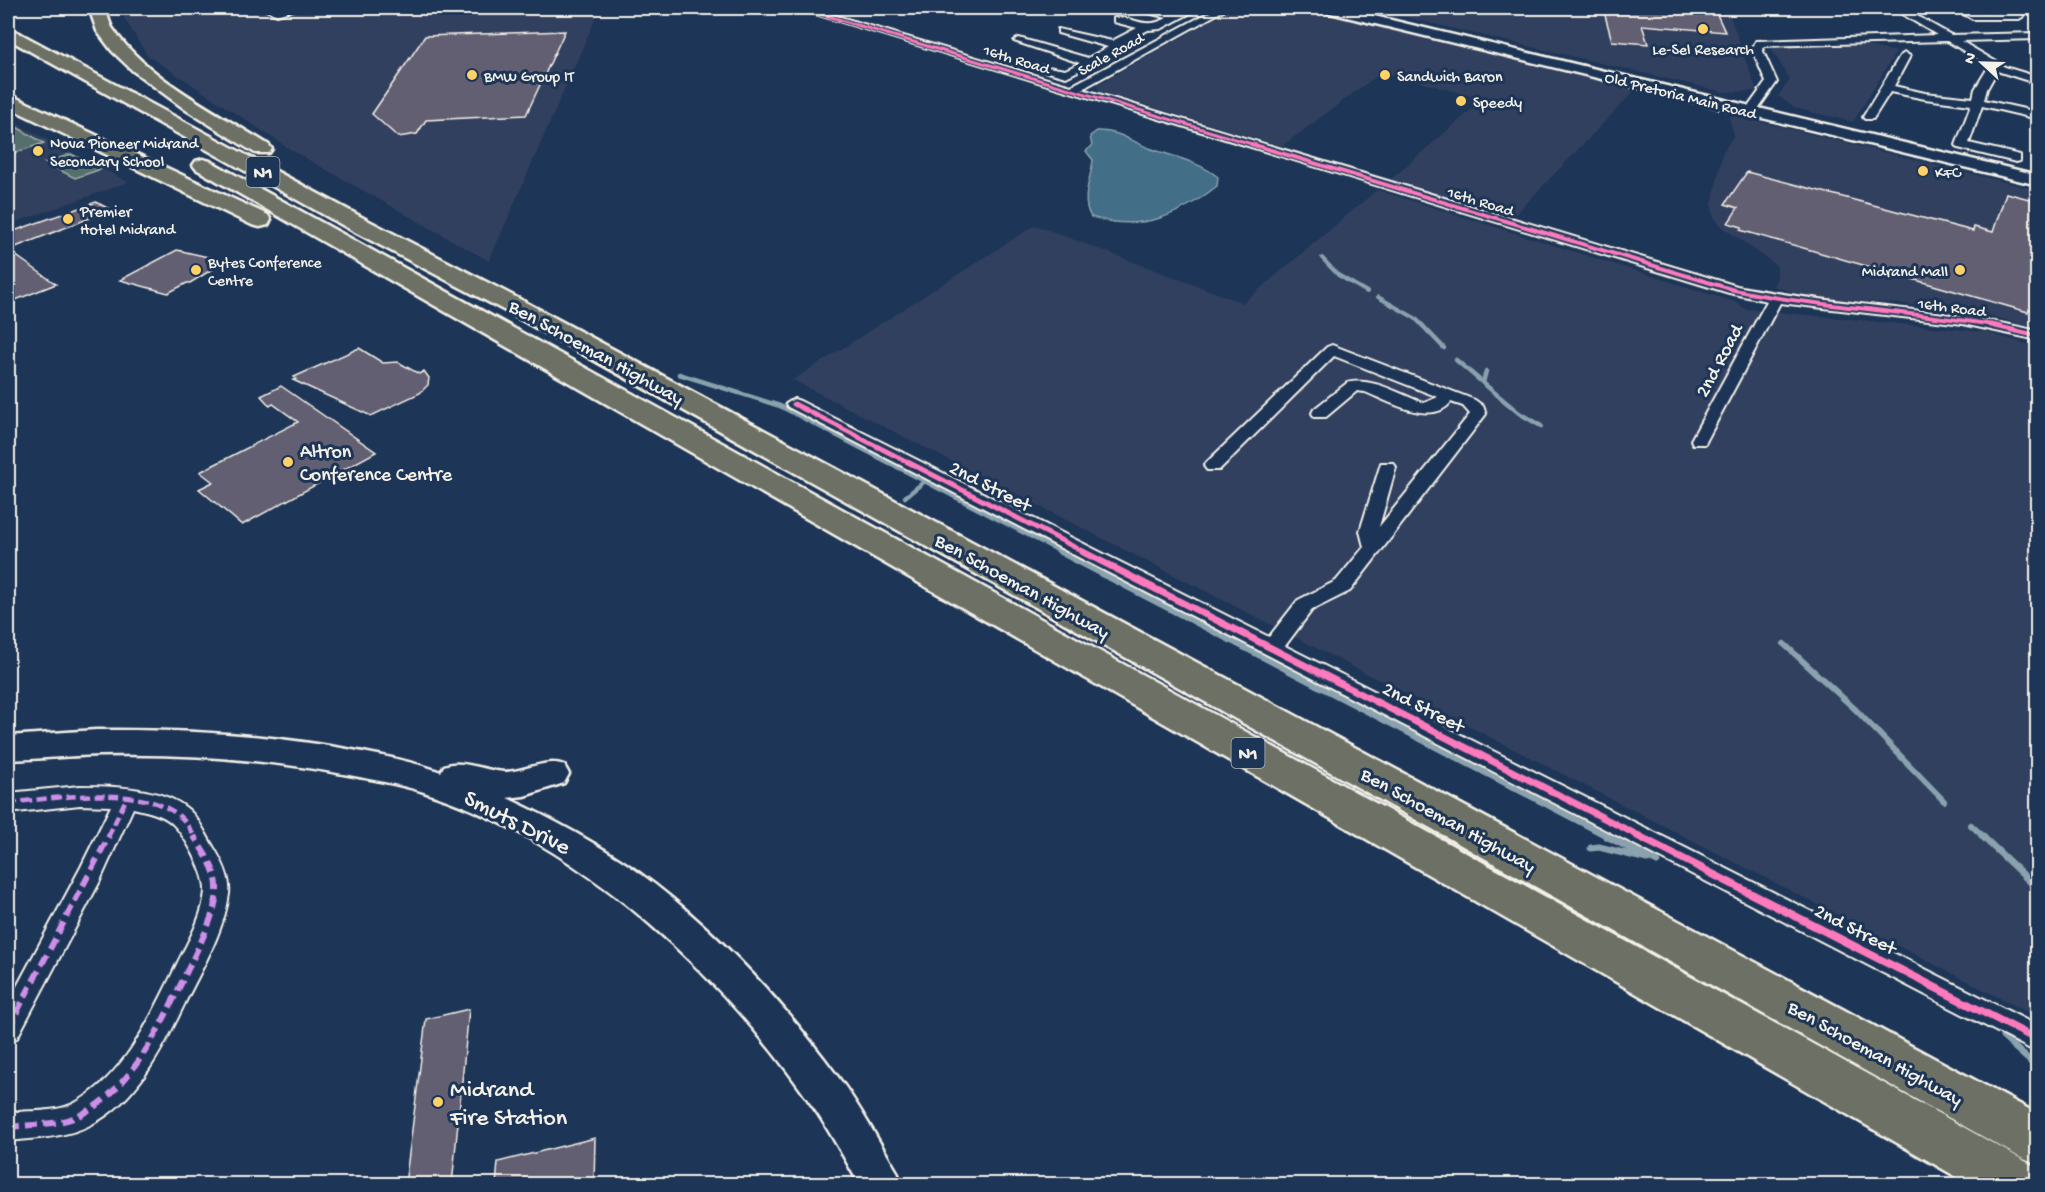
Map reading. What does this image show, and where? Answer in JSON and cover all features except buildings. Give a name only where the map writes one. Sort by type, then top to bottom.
[{"type":"highway","points":[[96,9],[103,29],[111,40],[139,68],[301,173],[475,276],[509,320]]},
{"type":"highway","name":"Ben Schoeman Highway","points":[[8,32],[361,226],[509,320],[2007,1180]]},
{"type":"highway","points":[[8,54],[71,90]]},
{"type":"highway","points":[[8,100],[343,259],[407,295],[509,320]]},
{"type":"highway","name":"Ben Schoeman Highway","points":[[186,155],[509,320],[2022,1132]]},
{"type":"main road","name":"Old Pretoria Main Road","points":[[1326,8],[1759,101],[2037,180]]},
{"type":"main road","name":"Old Pretoria Main Road","points":[[1352,8],[1725,96],[1759,101],[1787,111],[2037,171]]},
{"type":"main road","name":"Smuts Drive","points":[[8,748],[122,741],[251,746],[374,767],[442,784],[490,804],[557,838],[626,884],[680,930],[734,983],[816,1079],[882,1185]]},
{"type":"main road","points":[[374,767],[415,768],[506,786],[528,783],[553,774]]},
{"type":"street","points":[[267,8],[277,12],[294,8]]},
{"type":"street","name":"16th Road","points":[[801,8],[1734,290],[1775,299],[1955,318],[2037,336]]},
{"type":"street","name":"16th Road","points":[[813,8],[927,45]]},
{"type":"street","points":[[1136,8],[1176,17]]},
{"type":"street","points":[[1117,20],[1146,27],[1157,27],[1196,8]]},
{"type":"street","name":"Scale Road","points":[[1074,89],[1222,8]]},
{"type":"street","points":[[1897,8],[1994,66],[2014,75],[2037,81]]},
{"type":"street","points":[[1956,8],[1973,16],[2025,11]]},
{"type":"street","points":[[2004,8],[2025,11]]},
{"type":"street","points":[[2002,21],[2028,20],[2025,11]]},
{"type":"street","points":[[1062,31],[1113,45],[1146,27]]},
{"type":"street","points":[[1131,36],[1158,43]]},
{"type":"street","points":[[1759,101],[1773,82],[1757,49],[1760,43],[2037,36]]},
{"type":"street","points":[[1019,41],[1089,62]]},
{"type":"street","points":[[976,50],[1062,75],[1114,49],[1113,45]]},
{"type":"street","points":[[1869,117],[1905,56]]},
{"type":"street","points":[[1994,66],[1981,89],[1962,145],[2016,158]]},
{"type":"street","points":[[1887,87],[1925,96],[1978,102],[2037,116]]},
{"type":"street","name":"2nd Road","points":[[1699,440],[1775,299]]},
{"type":"street","points":[[1214,465],[1332,350],[1469,403],[1477,410],[1478,414],[1343,586],[1305,605],[1273,647]]},
{"type":"street","points":[[1320,413],[1353,386],[1368,387],[1423,409],[1442,403],[1448,395]]},
{"type":"street","name":"2nd Street","points":[[794,404],[1273,647],[2037,1040]]},
{"type":"street","points":[[1373,547],[1369,531],[1387,467]]},
{"type":"street","points":[[8,802],[86,795],[127,797],[172,811],[185,822],[209,861],[217,879],[214,906],[164,1019],[115,1087],[84,1113],[69,1120],[8,1127]]},
{"type":"street","points":[[8,1029],[104,847],[127,797]]},
{"type":"shaded area","points":[[118,8],[600,8],[489,261],[293,151],[147,55]]},
{"type":"shaded area","points":[[1233,8],[1308,8],[1637,88],[1514,216],[1391,179],[1484,99],[1382,72],[1282,146],[1099,91],[1097,85]]},
{"type":"shaded area","points":[[1366,8],[1727,8],[1757,91],[1724,92]]},
{"type":"shaded area","points":[[1770,46],[1867,46],[1896,52],[1853,122],[1795,108],[1778,96],[1790,80]]},
{"type":"shaded area","points":[[1732,115],[2037,190],[2037,329],[1967,309],[1809,297],[1773,286],[1777,278],[1777,266],[1720,225],[1713,215],[1712,205],[1723,152],[1734,135],[1729,118]]},
{"type":"shaded area","name":"Nova Pioneer Midrand Secondary School","points":[[8,119],[128,182],[8,225]]},
{"type":"shaded area","points":[[1097,131],[1117,134],[1202,167],[1218,177],[1217,186],[1188,206],[1158,219],[1126,223],[1091,217],[1086,196],[1093,160],[1086,151],[1092,146],[1090,136]]},
{"type":"shaded area","points":[[1377,190],[1738,303],[1745,309],[1985,332],[2037,347],[2037,1017],[793,380],[1035,225],[1243,303]]},
{"type":"green space","points":[[8,122],[44,143],[8,155]]},
{"type":"green space","points":[[71,154],[101,169],[75,178],[45,163]]},
{"type":"waterway","points":[[1322,258],[1338,275],[1367,292]]},
{"type":"waterway","points":[[1378,297],[1415,318],[1422,325]]},
{"type":"waterway","points":[[1422,325],[1444,348]]},
{"type":"waterway","points":[[1456,360],[1483,383]]},
{"type":"waterway","points":[[1483,383],[1486,371]]},
{"type":"waterway","points":[[679,374],[780,406],[925,481]]},
{"type":"waterway","points":[[1483,383],[1519,413],[1541,426]]},
{"type":"waterway","points":[[905,497],[925,481]]},
{"type":"waterway","points":[[925,481],[1063,553]]},
{"type":"waterway","points":[[1060,552],[1609,837]]},
{"type":"waterway","points":[[1784,644],[1856,710],[1944,801]]},
{"type":"waterway","points":[[1971,825],[1984,837]]},
{"type":"waterway","points":[[1606,836],[1657,862]]},
{"type":"waterway","points":[[1982,836],[2038,889]]},
{"type":"waterway","points":[[1591,848],[1599,847],[1647,859]]},
{"type":"waterway","points":[[2003,1037],[2038,1068]]},
{"type":"marked path","points":[[8,803],[62,797],[116,796],[151,803],[174,811],[186,823],[207,857],[216,880],[217,892],[207,928],[170,1005],[139,1059],[113,1091],[99,1104],[74,1118],[8,1127]]},
{"type":"marked path","points":[[8,1029],[90,875],[127,797]]},
{"type":"cycle path","points":[[801,8],[1734,290],[1810,303],[1963,320],[2038,336]]},
{"type":"cycle path","points":[[794,404],[2038,1040]]},
{"type":"place","name":"Le-Sel Research","points":[[1703,29]]},
{"type":"place","name":"BMW Group IT","points":[[472,75]]},
{"type":"place","name":"Sandwich Baron","points":[[1385,75]]},
{"type":"place","name":"Speedy","points":[[1461,101]]},
{"type":"place","name":"Nova Pioneer Midrand Secondary School","points":[[38,151]]},
{"type":"place","name":"KFC","points":[[1923,171]]},
{"type":"place","name":"Premier Hotel Midrand","points":[[68,219]]},
{"type":"place","name":"Bytes Conference Centre","points":[[196,270]]},
{"type":"place","name":"Midrand Mall","points":[[1960,270]]},
{"type":"place","name":"Altron Conference Centre","points":[[288,462]]},
{"type":"place","name":"Midrand Fire Station","points":[[438,1102]]}]
